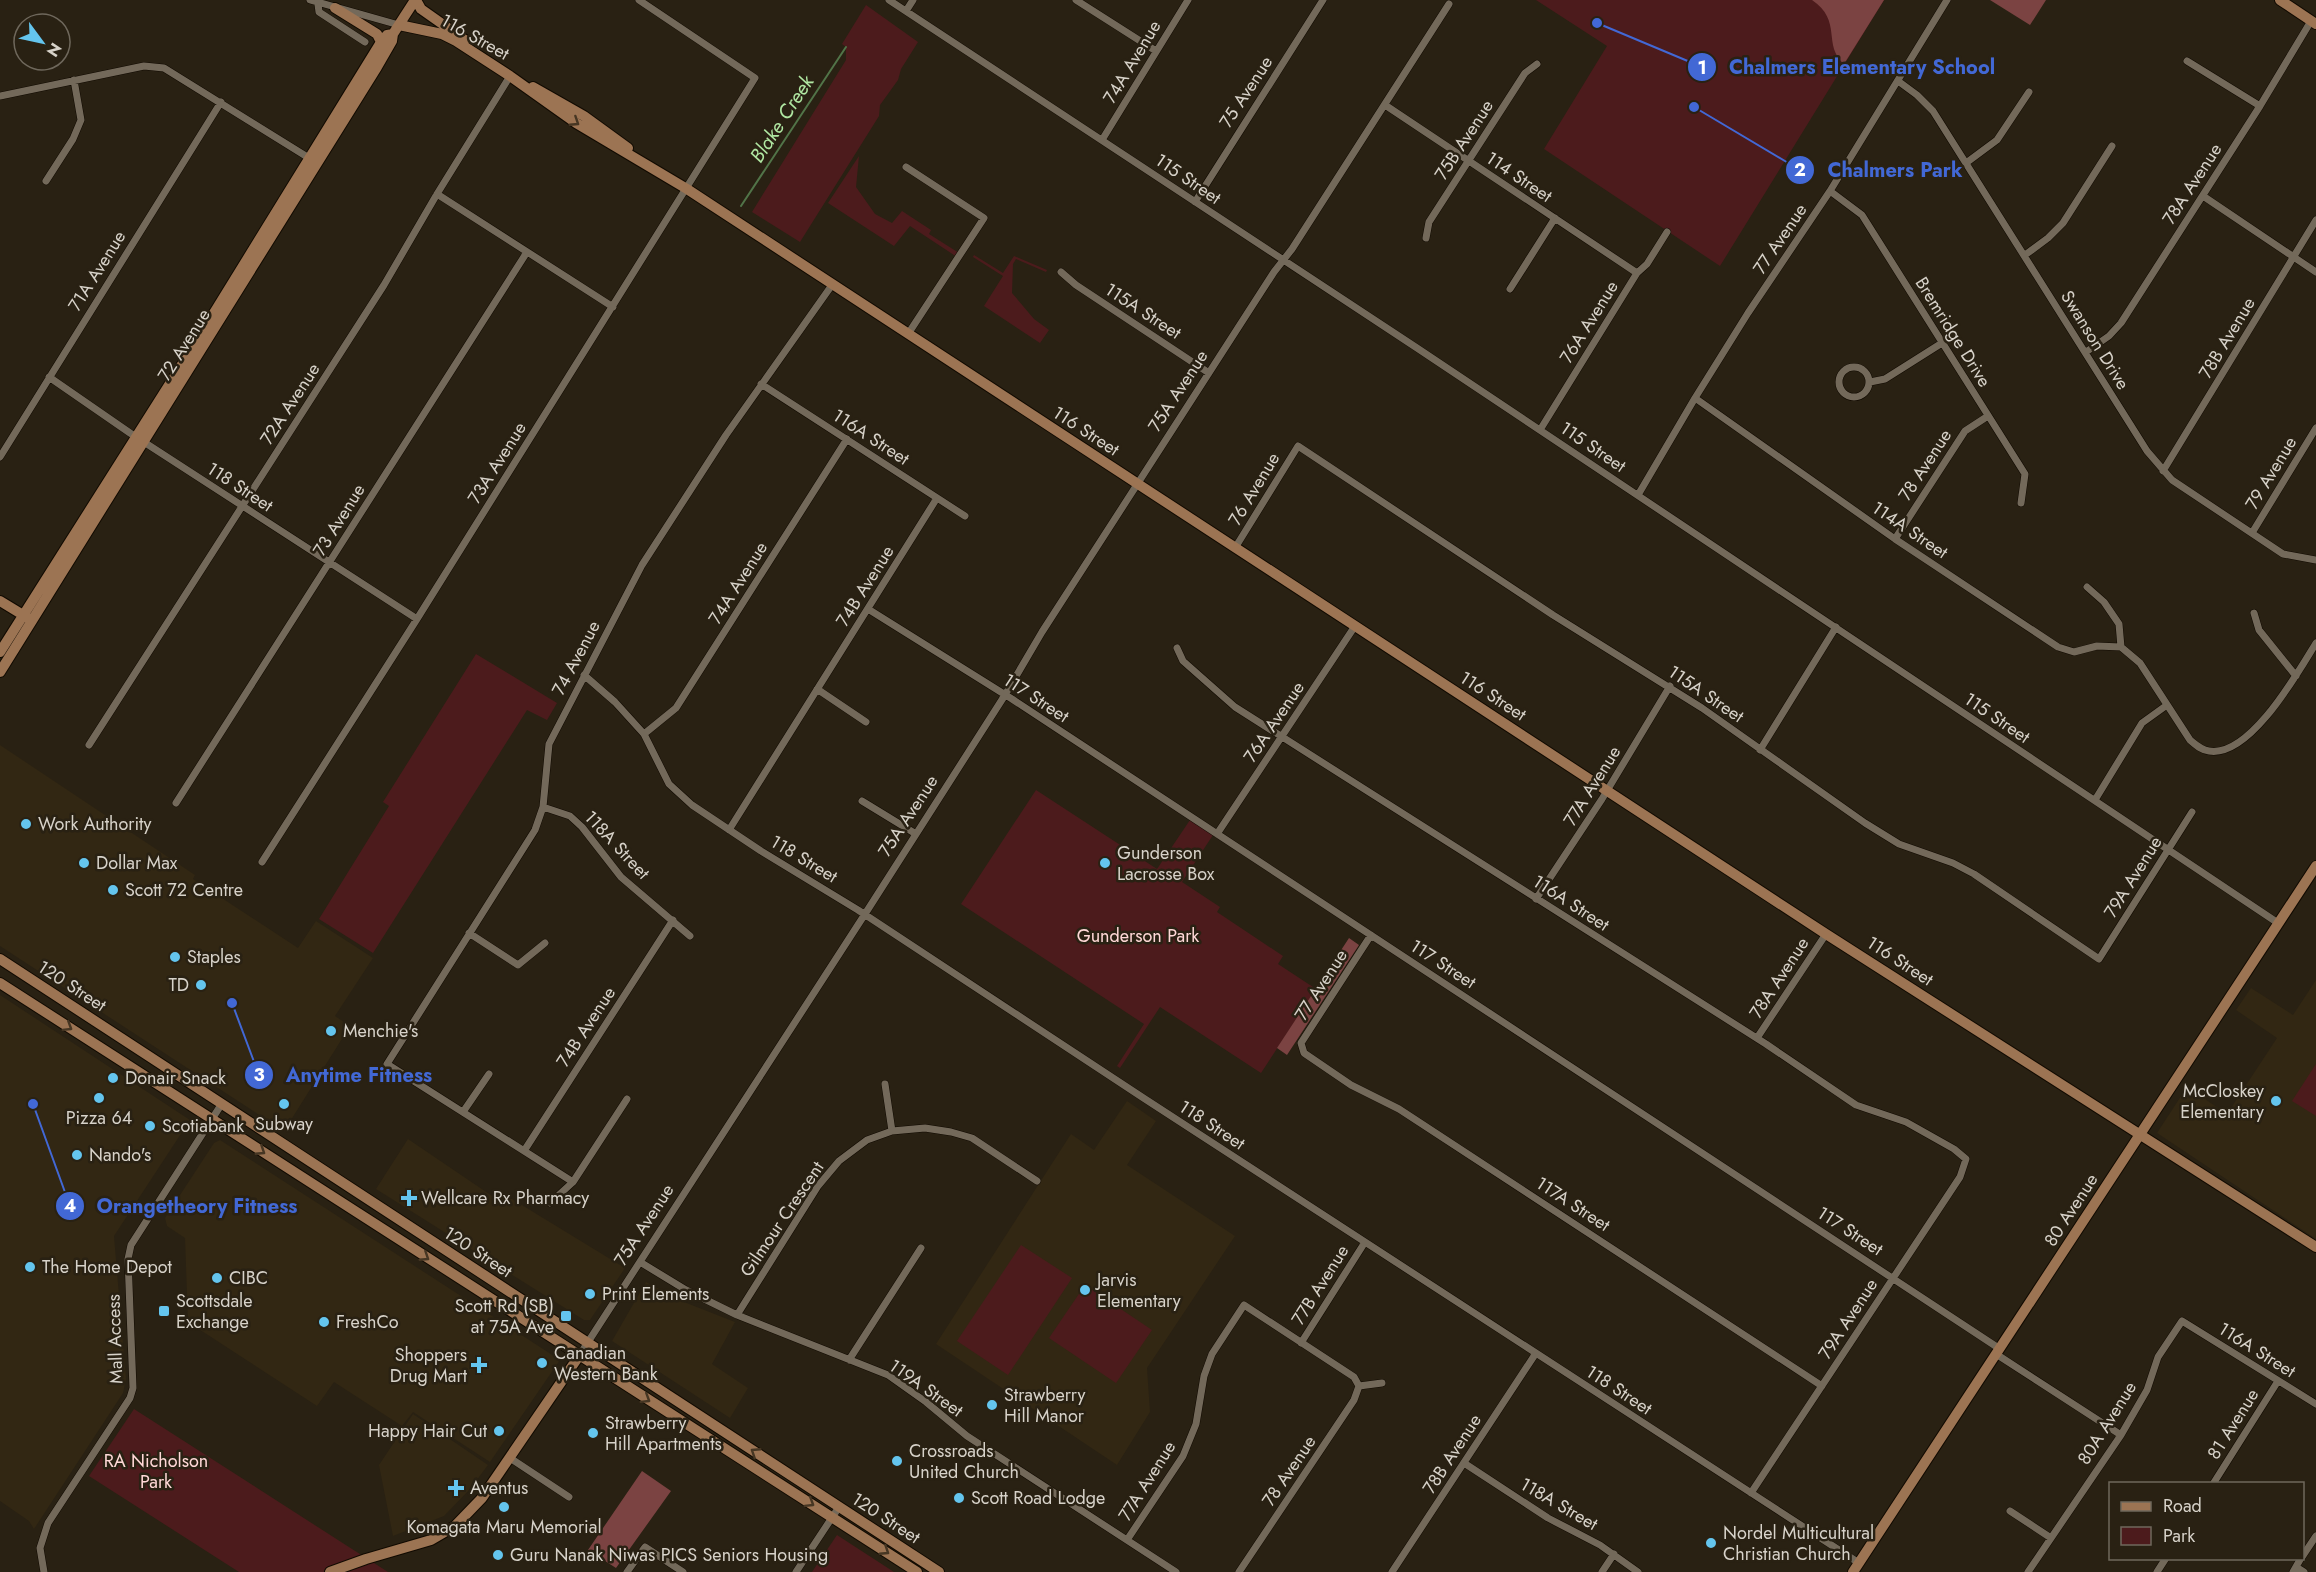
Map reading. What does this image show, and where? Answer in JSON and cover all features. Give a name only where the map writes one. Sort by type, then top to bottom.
[{"type":"main road","name":"72 Avenue","points":[[0,672],[27,618],[377,67],[396,29],[416,0]]},
{"type":"main road","points":[[416,0],[421,9],[469,42],[484,59]]},
{"type":"main road","points":[[2280,0],[2314,22]]},
{"type":"main road","points":[[335,8],[377,34],[381,42]]},
{"type":"main road","name":"72 Avenue","points":[[140,440],[381,42],[396,29]]},
{"type":"main road","name":"116 Street","points":[[396,29],[442,34],[510,76],[552,96],[584,116],[654,168],[1355,627],[1826,934],[2316,1247]]},
{"type":"main road","points":[[0,601],[27,618]]},
{"type":"main road","name":"72 Avenue","points":[[0,652],[27,618]]},
{"type":"main road","name":"80 Avenue","points":[[1856,1568],[2316,866]]},
{"type":"main road","name":"120 Street","points":[[0,959],[939,1572]]},
{"type":"main road","name":"120 Street","points":[[0,983],[917,1572]]},
{"type":"main road","points":[[343,1204],[351,1197],[356,1198],[396,1223],[403,1223]]},
{"type":"main road","points":[[397,1239],[408,1235],[447,1259],[462,1261]]},
{"type":"main road","name":"75A Avenue","points":[[330,1572],[431,1540],[451,1528],[482,1498],[579,1356]]},
{"type":"street","name":"116 Street","points":[[310,0],[396,29]]},
{"type":"street","name":"73A Avenue","points":[[262,862],[417,619],[755,78],[639,0]]},
{"type":"street","name":"115 Street","points":[[889,0],[1638,495],[2278,923]]},
{"type":"street","points":[[906,11],[913,0]]},
{"type":"street","points":[[1076,0],[1156,51]]},
{"type":"street","name":"74A Avenue","points":[[1102,140],[1188,0]]},
{"type":"street","name":"75 Avenue","points":[[1195,202],[1323,0]]},
{"type":"street","name":"77 Avenue","points":[[1638,495],[1748,313],[1830,191],[1947,0]]},
{"type":"street","name":"116 Street","points":[[318,4],[319,12],[365,42]]},
{"type":"street","name":"75A Avenue","points":[[579,1356],[865,914],[1137,484],[1274,272],[1292,249],[1449,4]]},
{"type":"street","name":"78A Avenue","points":[[2085,352],[2109,336],[2121,323],[2314,22]]},
{"type":"street","points":[[2187,61],[2260,106]]},
{"type":"street","name":"75B Avenue","points":[[1426,238],[1429,222],[1468,160],[1525,73],[1538,64]]},
{"type":"street","points":[[0,96],[144,66],[164,68],[309,158]]},
{"type":"street","name":"72A Avenue","points":[[89,745],[384,285],[436,194],[510,76]]},
{"type":"street","points":[[46,181],[73,139],[81,120],[74,80]]},
{"type":"street","name":"Swanson Drive","points":[[1898,81],[1933,111],[2147,451],[2163,471],[2172,480],[2283,554],[2316,560]]},
{"type":"street","points":[[1966,163],[1997,140],[2029,92]]},
{"type":"street","name":"71A Avenue","points":[[0,457],[221,102]]},
{"type":"street","name":"114 Street","points":[[1385,105],[1637,273]]},
{"type":"street","points":[[2025,255],[2048,238],[2063,223],[2112,146]]},
{"type":"street","points":[[906,167],[984,218],[909,334]]},
{"type":"street","name":"Bremridge Drive","points":[[1830,191],[1862,215],[2025,474],[2021,503]]},
{"type":"street","points":[[436,194],[613,307]]},
{"type":"street","points":[[2203,196],[2316,272]]},
{"type":"street","points":[[1510,289],[1555,218]]},
{"type":"street","name":"78B Avenue","points":[[2163,471],[2316,220]]},
{"type":"street","name":"76A Avenue","points":[[1540,430],[1637,273],[1647,264],[1667,232]]},
{"type":"street","name":"73 Avenue","points":[[176,803],[527,252]]},
{"type":"street","name":"115A Street","points":[[1061,272],[1076,285],[1209,373]]},
{"type":"street","name":"74 Avenue","points":[[463,1112],[387,1064],[535,830],[543,807],[549,744],[642,565],[761,384],[832,285]]},
{"type":"street","points":[[1870,382],[1885,379],[1942,343]]},
{"type":"street","points":[[1857,366],[1867,372],[1870,382],[1866,392],[1855,397],[1846,395],[1840,388],[1839,379],[1844,369],[1857,366]]},
{"type":"street","name":"118 Street","points":[[49,377],[140,440],[417,619]]},
{"type":"street","name":"116A Street","points":[[761,384],[965,516]]},
{"type":"street","name":"114A Street","points":[[1695,398],[1895,539],[2058,646],[2074,652],[2097,646],[2121,647]]},
{"type":"street","name":"78 Avenue","points":[[1895,539],[1965,431],[1988,416]]},
{"type":"street","name":"79 Avenue","points":[[2252,533],[2316,428]]},
{"type":"street","name":"74A Avenue","points":[[644,734],[676,708],[847,439]]},
{"type":"street","name":"115A Street","points":[[1298,446],[1553,615],[1670,686],[1873,828],[1899,844],[1953,863],[1974,874],[2099,959]]},
{"type":"street","name":"76 Avenue","points":[[1235,548],[1298,446]]},
{"type":"street","name":"74B Avenue","points":[[729,830],[937,498]]},
{"type":"street","points":[[2086,587],[2104,602],[2119,624],[2121,647],[2140,663],[2190,740],[2199,748],[2211,752],[2228,749],[2259,726],[2279,702],[2316,643]]},
{"type":"street","name":"117 Street","points":[[868,609],[1005,695],[1893,1277],[1998,1352],[2121,1435]]},
{"type":"street","points":[[2254,613],[2259,630],[2296,676]]},
{"type":"street","name":"76A Avenue","points":[[1217,834],[1355,627]]},
{"type":"street","points":[[1760,750],[1836,627]]},
{"type":"street","name":"116A Street","points":[[1177,648],[1183,661],[1235,707],[1757,1038],[1856,1105],[1906,1122],[1954,1149],[1966,1159]]},
{"type":"street","name":"118 Street","points":[[584,675],[615,702],[644,734],[669,784],[692,805],[865,914],[1751,1493],[1856,1568]]},
{"type":"street","name":"77A Avenue","points":[[1536,899],[1607,790],[1670,686]]},
{"type":"street","points":[[817,689],[866,722]]},
{"type":"street","points":[[2095,800],[2142,723],[2167,705]]},
{"type":"street","points":[[862,801],[916,834]]},
{"type":"street","name":"118A Street","points":[[543,807],[570,816],[582,826],[621,877],[690,936]]},
{"type":"street","name":"79A Avenue","points":[[2099,959],[2192,812]]},
{"type":"street","name":"74B Avenue","points":[[524,1151],[673,920]]},
{"type":"street","points":[[469,933],[518,965],[545,943]]},
{"type":"street","name":"78A Avenue","points":[[1757,1038],[1826,934]]},
{"type":"street","name":"77 Avenue","points":[[1304,1053],[1301,1042],[1371,935]]},
{"type":"street","name":"117A Street","points":[[1304,1053],[1351,1085],[1400,1108],[1822,1386]]},
{"type":"street","points":[[489,1074],[463,1112],[573,1182]]},
{"type":"street","points":[[885,1084],[892,1131]]},
{"type":"street","points":[[550,1203],[573,1182],[627,1099]]},
{"type":"street","name":"Mall Access","points":[[44,1572],[40,1548],[48,1523],[130,1398],[133,1388],[128,1259],[131,1245],[221,1105]]},
{"type":"street","name":"Gilmour Crescent","points":[[737,1315],[818,1186],[838,1161],[867,1140],[892,1131],[925,1128],[951,1132],[972,1138],[1037,1181]]},
{"type":"street","name":"79A Avenue","points":[[1751,1493],[1960,1177],[1966,1159]]},
{"type":"street","name":"77B Avenue","points":[[1301,1343],[1365,1242]]},
{"type":"street","points":[[849,1360],[921,1248]]},
{"type":"street","name":"119A Street","points":[[640,1262],[686,1290],[737,1315],[888,1375],[968,1436],[1176,1572]]},
{"type":"street","name":"77A Avenue","points":[[1127,1540],[1184,1456],[1196,1424],[1204,1376],[1212,1354],[1244,1305],[1301,1343]]},
{"type":"street","name":"116A Street","points":[[2182,1321],[2316,1404]]},
{"type":"street","name":"80A Avenue","points":[[2028,1572],[2121,1435],[2147,1390],[2158,1357],[2182,1321]]},
{"type":"street","points":[[1301,1343],[1354,1377],[1359,1386],[1383,1383]]},
{"type":"street","name":"78B Avenue","points":[[1396,1571],[1536,1353]]},
{"type":"street","name":"81 Avenue","points":[[2214,1482],[2278,1381]]},
{"type":"street","name":"78 Avenue","points":[[1239,1572],[1354,1400],[1359,1386]]},
{"type":"street","points":[[510,1458],[568,1497]]},
{"type":"street","name":"118A Street","points":[[1464,1463],[1548,1518],[1600,1545],[1638,1572]]},
{"type":"street","points":[[796,1572],[839,1507]]},
{"type":"street","points":[[2010,1511],[2051,1538]]},
{"type":"street","points":[[2304,1555],[2316,1536]]},
{"type":"street","points":[[627,1572],[645,1547],[683,1572]]},
{"type":"street","points":[[1602,1572],[1614,1554]]},
{"type":"street","points":[[2294,1569],[2304,1572]]},
{"type":"shaded area","points":[[1812,0],[1884,0],[1844,64],[1834,49],[1827,16]]},
{"type":"shaded area","points":[[1990,0],[2046,0],[2030,25]]},
{"type":"shaded area","name":"Scott 72 Centre","points":[[0,745],[195,875],[193,879],[298,948],[316,921],[373,958],[335,1016],[350,1026],[284,1131],[0,946]]},
{"type":"shaded area","points":[[1349,938],[1359,945],[1287,1055],[1277,1048]]},
{"type":"shaded area","name":"McCloskey Elementary","points":[[2316,980],[2316,1239],[2157,1133],[2187,1087],[2227,1114],[2277,1038],[2236,1010],[2251,988],[2293,1015]]},
{"type":"shaded area","points":[[0,995],[190,1120],[114,1236],[126,1379],[123,1393],[34,1529],[29,1521],[0,1501]]},
{"type":"shaded area","name":"Jarvis Elementary","points":[[1127,1101],[1156,1121],[1127,1165],[1235,1236],[1147,1368],[1150,1412],[1117,1465],[936,1344],[1071,1134],[1094,1150]]},
{"type":"shaded area","points":[[408,1139],[495,1198],[512,1199],[625,1268],[590,1320],[584,1320],[376,1189]]},
{"type":"shaded area","points":[[220,1140],[560,1360],[490,1462],[413,1412],[402,1426],[334,1382],[317,1406],[188,1322],[185,1238],[167,1226],[165,1218],[214,1143]]},
{"type":"shaded area","points":[[646,1282],[684,1302],[735,1322],[712,1364],[748,1388],[730,1418],[612,1341]]},
{"type":"shaded area","points":[[413,1414],[488,1465],[470,1489],[444,1516],[393,1536],[379,1465]]},
{"type":"shaded area","points":[[642,1471],[671,1491],[616,1568],[588,1550]]},
{"type":"green space","points":[[1536,0],[1884,0],[1720,266],[1544,149],[1607,46]]},
{"type":"green space","points":[[866,5],[918,42],[901,69],[898,80],[880,105],[879,116],[800,242],[752,212],[846,60],[846,47],[842,44]]},
{"type":"green space","points":[[859,156],[856,187],[875,214],[892,223],[902,211],[931,230],[929,234],[959,253],[957,257],[910,226],[894,246],[828,203]]},
{"type":"green space","points":[[974,255],[1003,273],[1014,256],[1047,270],[1046,272],[1016,259],[1013,264],[1012,293],[1034,319],[1049,330],[1040,343],[984,306],[1003,276],[973,257]]},
{"type":"green space","points":[[476,654],[557,703],[547,720],[527,710],[373,953],[319,919],[389,806],[383,802]]},
{"type":"green space","name":"Gunderson Park","points":[[1036,790],[1157,869],[1190,820],[1213,835],[1182,882],[1220,907],[1217,912],[1283,956],[1278,964],[1316,989],[1261,1073],[1160,1007],[1120,1068],[1117,1066],[1144,1024],[961,904]]},
{"type":"green space","points":[[2316,1064],[2316,1116],[2292,1101]]},
{"type":"green space","points":[[1021,1245],[1072,1278],[1008,1375],[957,1341]]},
{"type":"green space","points":[[1085,1285],[1152,1330],[1116,1383],[1049,1338]]},
{"type":"green space","name":"RA Nicholson Park","points":[[134,1409],[388,1572],[239,1572],[89,1476]]},
{"type":"green space","points":[[837,1535],[894,1572],[812,1572]]},
{"type":"waterway","name":"Blake Creek","points":[[741,206],[846,47]]},
{"type":"place","name":"Chalmers Elementary School","points":[[1597,23]]},
{"type":"place","name":"Chalmers Park","points":[[1694,107]]},
{"type":"place","name":"Work Authority","points":[[26,824]]},
{"type":"place","name":"Dollar Max","points":[[84,863]]},
{"type":"place","name":"Gunderson Lacrosse Box","points":[[1105,863]]},
{"type":"place","name":"Scott 72 Centre","points":[[113,890]]},
{"type":"place","name":"Staples","points":[[175,957]]},
{"type":"place","name":"TD","points":[[201,985]]},
{"type":"place","name":"Anytime Fitness","points":[[232,1003]]},
{"type":"place","name":"Menchie's","points":[[331,1031]]},
{"type":"place","name":"Donair Snack","points":[[113,1078]]},
{"type":"place","name":"Pizza 64","points":[[99,1098]]},
{"type":"place","name":"McCloskey Elementary","points":[[2276,1101]]},
{"type":"place","name":"Orangetheory Fitness","points":[[33,1104]]},
{"type":"place","name":"Subway","points":[[284,1104]]},
{"type":"place","name":"Scotiabank","points":[[150,1126]]},
{"type":"place","name":"Nando's","points":[[77,1155]]},
{"type":"place","name":"Wellcare Rx Pharmacy","points":[[409,1198]]},
{"type":"place","name":"The Home Depot","points":[[30,1267]]},
{"type":"place","name":"CIBC","points":[[217,1278]]},
{"type":"place","name":"Jarvis Elementary","points":[[1085,1290]]},
{"type":"place","name":"Print Elements","points":[[590,1294]]},
{"type":"place","name":"Scottsdale Exchange","points":[[164,1311]]},
{"type":"place","name":"Scott Rd (SB) at 75A Ave","points":[[566,1316]]},
{"type":"place","name":"FreshCo","points":[[324,1322]]},
{"type":"place","name":"Canadian Western Bank","points":[[542,1363]]},
{"type":"place","name":"Shoppers Drug Mart","points":[[479,1365]]},
{"type":"place","name":"Strawberry Hill Manor","points":[[992,1405]]},
{"type":"place","name":"Happy Hair Cut","points":[[499,1431]]},
{"type":"place","name":"Strawberry Hill Apartments","points":[[593,1433]]},
{"type":"place","name":"Crossroads United Church","points":[[897,1461]]},
{"type":"place","name":"Aventus","points":[[456,1488]]},
{"type":"place","name":"Scott Road Lodge","points":[[959,1498]]},
{"type":"place","name":"Komagata Maru Memorial","points":[[504,1507]]},
{"type":"place","name":"Nordel Multicultural Christian Church","points":[[1711,1543]]},
{"type":"place","name":"Guru Nanak Niwas PICS Seniors Housing","points":[[498,1555]]}]
